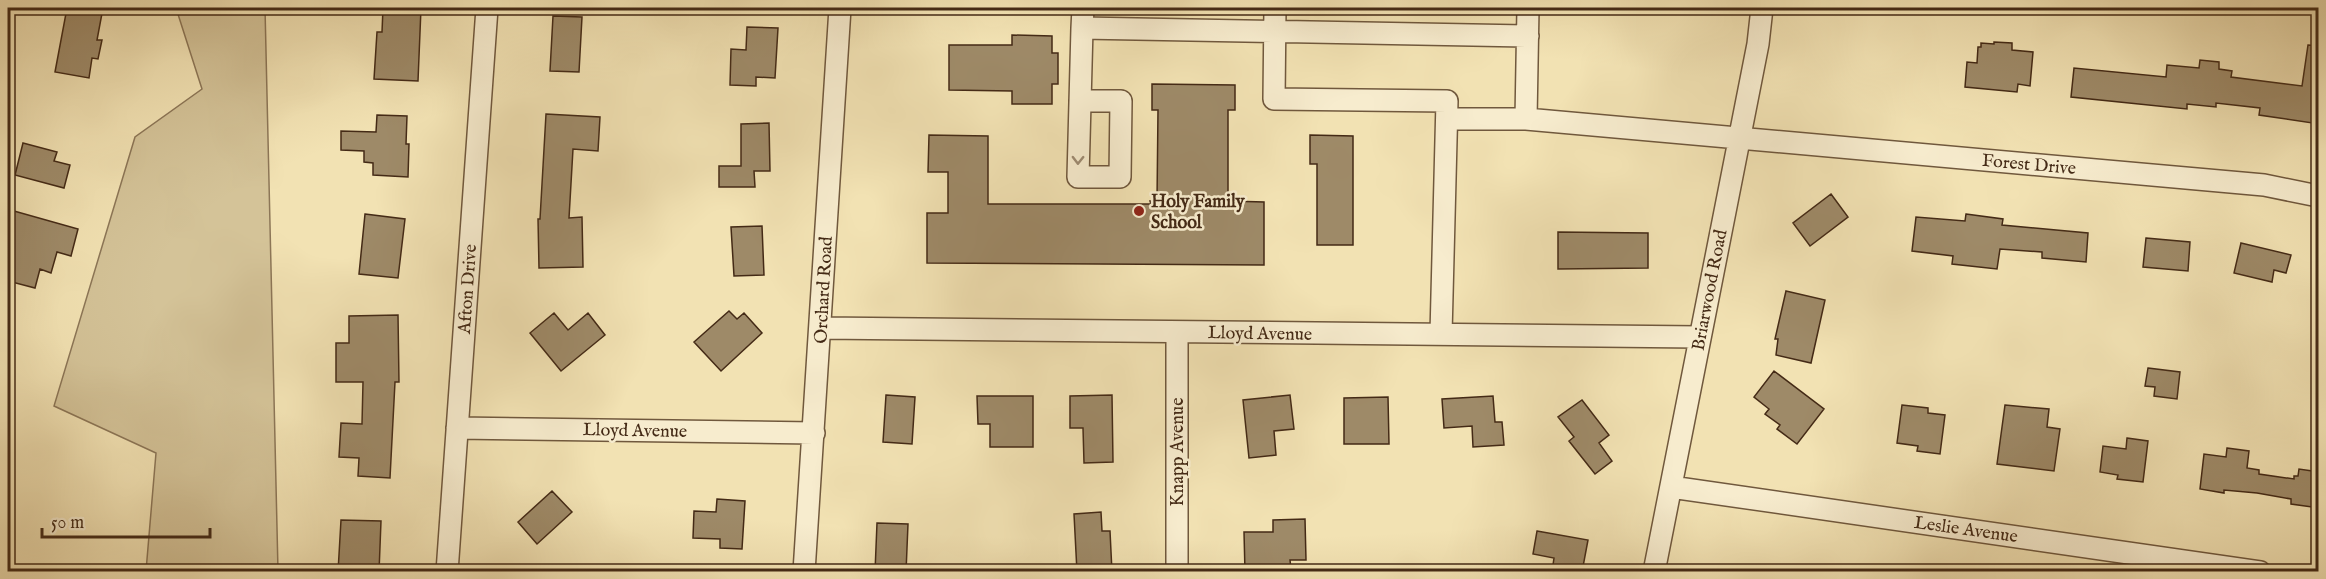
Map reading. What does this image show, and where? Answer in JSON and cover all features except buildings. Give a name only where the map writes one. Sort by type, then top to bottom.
[{"type":"street","name":"Afton Drive","points":[[447,572],[487,8]]},
{"type":"street","name":"Orchard Road","points":[[804,572],[840,8]]},
{"type":"street","points":[[1275,8],[1274,99],[1447,101],[1441,334]]},
{"type":"street","points":[[1526,119],[1528,8]]},
{"type":"street","name":"Briarwood Road","points":[[1654,572],[1758,44],[1762,8]]},
{"type":"street","points":[[1080,101],[1082,18],[1275,32],[1528,36]]},
{"type":"street","name":"Forest Drive","points":[[1447,120],[1526,119],[2264,185],[2319,196]]},
{"type":"street","name":"Lloyd Avenue","points":[[821,328],[1700,337]]},
{"type":"street","name":"Knapp Avenue","points":[[1177,332],[1177,572]]},
{"type":"street","name":"Lloyd Avenue","points":[[457,428],[814,433]]},
{"type":"street","name":"Leslie Avenue","points":[[1671,487],[2210,568],[2260,572]]},
{"type":"shaded area","points":[[176,8],[265,8],[278,571],[146,571],[156,453],[54,406],[135,137],[202,89]]},
{"type":"place","name":"Holy Family School","points":[[1139,211]]}]
